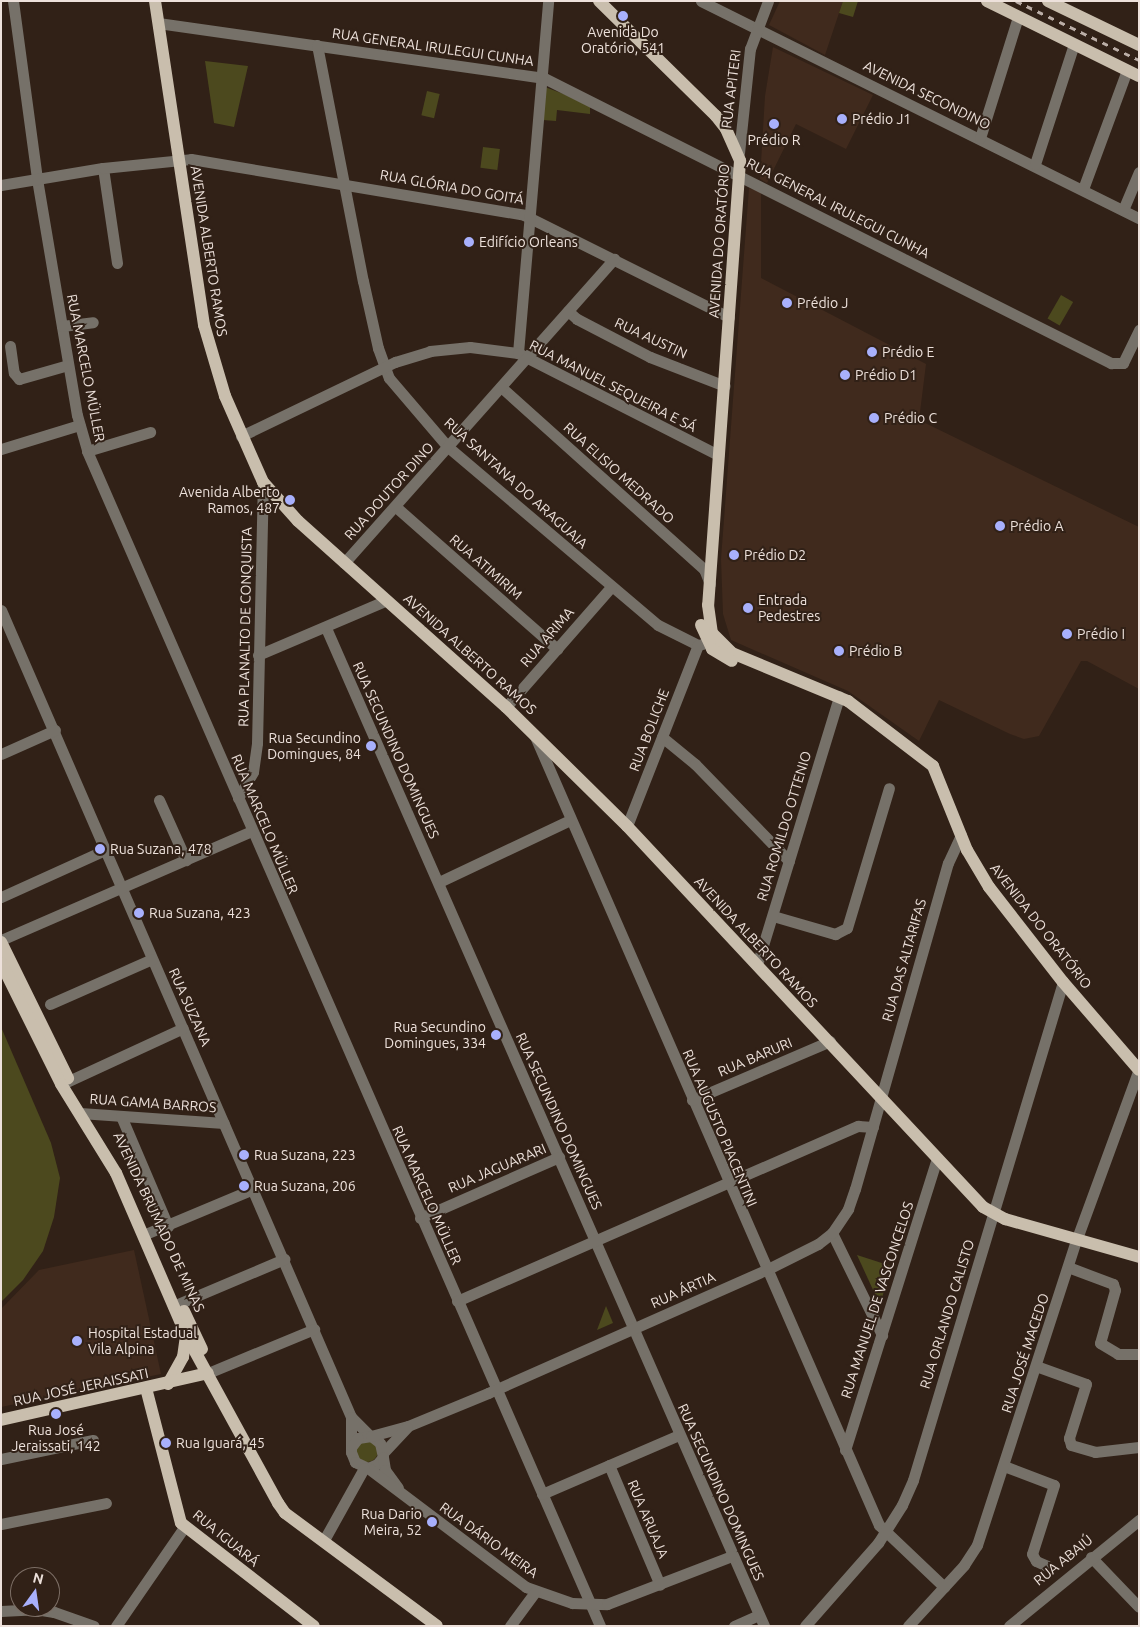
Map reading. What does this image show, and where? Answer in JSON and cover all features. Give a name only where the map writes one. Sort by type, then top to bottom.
[{"type":"main road","name":"AVENIDA ALBERTO RAMOS","points":[[155,1],[204,325],[241,436],[262,482],[286,509],[344,563],[534,732],[627,826],[830,1041],[937,1158],[992,1214]]},
{"type":"main road","name":"AVENIDA DO ORATÓRIO","points":[[599,1],[716,116],[738,153],[739,176],[725,386],[716,479],[707,643]]},
{"type":"main road","points":[[987,1],[1139,76]]},
{"type":"main road","points":[[1048,1],[1139,45]]},
{"type":"main road","name":"AVENIDA DO ORATÓRIO","points":[[707,643],[701,620],[712,485],[716,479]]},
{"type":"main road","name":"AVENIDA DO ORATÓRIO","points":[[707,643],[838,699],[918,752],[936,771],[961,835],[989,887],[1063,982],[1139,1070]]},
{"type":"main road","points":[[1,941],[65,1082]]},
{"type":"main road","points":[[1,963],[65,1082]]},
{"type":"main road","name":"AVENIDA BRUMADO DE MINAS","points":[[65,1082],[116,1173],[146,1234],[177,1304],[204,1354],[208,1373]]},
{"type":"main road","points":[[992,1214],[1076,1241],[1139,1257]]},
{"type":"main road","name":"AVENIDA BRUMADO DE MINAS","points":[[177,1304],[186,1335],[278,1503],[437,1626]]},
{"type":"main road","points":[[168,1384],[183,1357],[186,1335]]},
{"type":"main road","name":"RUA JOSÉ JERAISSATI","points":[[1,1420],[168,1384],[208,1373]]},
{"type":"main road","name":"RUA IGUARÁ","points":[[146,1388],[178,1514],[185,1526],[314,1626]]},
{"type":"street","name":"RUA MARCELO MÜLLER","points":[[12,1],[37,179],[79,425],[87,451],[420,1218],[600,1626]]},
{"type":"street","points":[[522,356],[544,78],[548,1]]},
{"type":"street","name":"AVENIDA SECONDINO","points":[[701,1],[1035,164],[1139,218]]},
{"type":"street","name":"RUA APITERI","points":[[738,153],[750,49],[768,1]]},
{"type":"street","points":[[980,138],[1018,17]]},
{"type":"street","name":"RUA GENERAL IRULEGUI CUNHA","points":[[158,23],[544,78],[1118,365],[1127,358],[1139,330]]},
{"type":"street","points":[[1035,164],[1074,44]]},
{"type":"street","name":"RUA SANTANA DO ARAGUAIA","points":[[317,45],[363,281],[384,368],[448,447],[611,587],[658,626],[707,643]]},
{"type":"street","points":[[1083,189],[1127,70]]},
{"type":"street","name":"RUA GLÓRIA DO GOITÁ","points":[[1,185],[103,168],[179,159],[345,183],[532,217],[729,317]]},
{"type":"street","points":[[103,168],[117,263]]},
{"type":"street","points":[[1123,210],[1139,172]]},
{"type":"street","name":"RUA DOUTOR DINO","points":[[344,563],[396,507],[501,387],[522,356],[568,311],[614,259]]},
{"type":"street","name":"RUA AUSTIN","points":[[568,311],[650,357],[725,386]]},
{"type":"street","points":[[62,326],[92,322]]},
{"type":"street","points":[[10,346],[14,373],[19,379],[68,365]]},
{"type":"street","name":"RUA MANUEL SEQUEIRA E SÁ","points":[[241,436],[414,355],[449,348],[470,347],[522,356],[718,456]]},
{"type":"street","name":"RUA ELISIO MEDRADO","points":[[501,387],[704,569],[711,586]]},
{"type":"street","points":[[1,449],[79,425]]},
{"type":"street","points":[[87,451],[150,432]]},
{"type":"street","name":"RUA PLANALTO DE CONQUISTA","points":[[238,798],[253,772],[258,744],[262,482]]},
{"type":"street","name":"RUA ATIMIRIM","points":[[396,507],[557,649]]},
{"type":"street","name":"RUA ARIMA","points":[[506,706],[611,587]]},
{"type":"street","points":[[258,655],[326,628],[387,600]]},
{"type":"street","name":"RUA SUZANA","points":[[1,610],[351,1417],[352,1446]]},
{"type":"street","name":"RUA SECUNDINO DOMINGUES","points":[[326,628],[439,882],[732,1556],[762,1620]]},
{"type":"street","name":"RUA BOLICHE","points":[[627,826],[662,738],[707,643]]},
{"type":"street","name":"RUA ROMILDO OTTENIO","points":[[757,965],[838,699]]},
{"type":"street","points":[[1,754],[54,730]]},
{"type":"street","name":"RUA AUGUSTO PIACENTINI","points":[[534,732],[570,820],[727,1182],[845,1450],[885,1533]]},
{"type":"street","points":[[662,738],[695,764],[789,861]]},
{"type":"street","points":[[773,916],[835,934],[848,928],[889,788]]},
{"type":"street","points":[[159,800],[186,860]]},
{"type":"street","points":[[439,882],[570,820]]},
{"type":"street","points":[[1,941],[252,831]]},
{"type":"street","name":"RUA DAS ALTARIFAS","points":[[881,1096],[948,863],[961,835]]},
{"type":"street","points":[[1,897],[105,850]]},
{"type":"street","points":[[50,1004],[152,959]]},
{"type":"street","name":"RUA ORLANDO CALISTO","points":[[805,1626],[885,1533],[913,1480],[1063,982]]},
{"type":"street","points":[[65,1082],[183,1028]]},
{"type":"street","name":"RUA BARURI","points":[[692,1100],[830,1041]]},
{"type":"street","name":"RUA JOSÉ MACEDO","points":[[908,1626],[977,1545],[1076,1241],[1139,1070]]},
{"type":"street","name":"RUA ÁRTIA","points":[[370,1436],[408,1426],[497,1389],[766,1270],[818,1244],[832,1233],[852,1200],[881,1096]]},
{"type":"street","name":"RUA GAMA BARROS","points":[[84,1113],[224,1123]]},
{"type":"street","name":"AVENIDA BRUMADO DE MINAS","points":[[122,1116],[168,1226]]},
{"type":"street","points":[[457,1301],[858,1126],[873,1128]]},
{"type":"street","name":"RUA JAGUARARI","points":[[420,1218],[559,1157]]},
{"type":"street","name":"RUA MANUEL DE VASCONCELOS","points":[[845,1450],[937,1158]]},
{"type":"street","points":[[146,1234],[253,1189]]},
{"type":"street","points":[[832,1233],[882,1335]]},
{"type":"street","points":[[177,1304],[284,1260]]},
{"type":"street","points":[[1068,1267],[1113,1284],[1114,1295],[1100,1343],[1118,1354],[1139,1354]]},
{"type":"street","points":[[208,1373],[314,1329]]},
{"type":"street","points":[[1036,1366],[1086,1384],[1069,1438],[1071,1445],[1095,1452],[1139,1447]]},
{"type":"street","name":"RUA SUZANA","points":[[351,1417],[370,1436]]},
{"type":"street","name":"RUA ÁRTIA","points":[[383,1455],[408,1426]]},
{"type":"street","points":[[542,1494],[680,1435]]},
{"type":"street","points":[[324,1540],[366,1468],[377,1464],[383,1455],[380,1443],[370,1436],[358,1438],[352,1446],[354,1462],[366,1468]]},
{"type":"street","points":[[1,1459],[93,1440]]},
{"type":"street","name":"RUA DÁRIO MEIRA","points":[[383,1455],[387,1474],[403,1496]]},
{"type":"street","name":"RUA ARUAJA","points":[[609,1466],[660,1585]]},
{"type":"street","points":[[1004,1466],[1054,1485],[1032,1554],[1036,1561],[1047,1566]]},
{"type":"street","name":"RUA DÁRIO MEIRA","points":[[366,1468],[535,1592],[591,1606],[606,1604],[660,1585],[732,1556]]},
{"type":"street","points":[[1,1524],[106,1503]]},
{"type":"street","name":"RUA ABAIÚ","points":[[1009,1626],[1091,1557],[1139,1520]]},
{"type":"street","points":[[116,1626],[185,1526]]},
{"type":"street","points":[[885,1533],[944,1586]]},
{"type":"street","points":[[1091,1557],[1139,1607]]},
{"type":"street","points":[[510,1626],[535,1592]]},
{"type":"street","points":[[1,1611],[35,1609],[54,1612],[94,1626]]},
{"type":"street","points":[[734,1626],[762,1620]]},
{"type":"shaded area","points":[[780,1],[843,1],[825,55],[769,25]]},
{"type":"shaded area","points":[[843,1],[858,1],[853,17],[839,13]]},
{"type":"shaded area","points":[[773,47],[873,95],[846,149],[796,124],[767,183],[760,179],[765,96]]},
{"type":"shaded area","points":[[205,61],[248,66],[234,127],[214,123]]},
{"type":"shaded area","points":[[545,87],[590,104],[590,114],[557,110],[556,121],[543,120]]},
{"type":"shaded area","points":[[427,91],[440,94],[434,118],[421,115]]},
{"type":"shaded area","points":[[483,147],[500,149],[497,170],[480,168]]},
{"type":"shaded area","points":[[749,188],[761,192],[761,278],[926,364],[919,420],[1139,527],[1139,689],[1087,661],[1081,661],[1039,736],[1024,739],[1010,734],[939,700],[919,741],[848,691],[731,640],[723,614],[721,559]]},
{"type":"shaded area","points":[[1061,295],[1073,302],[1060,325],[1048,318]]},
{"type":"shaded area","points":[[1,1027],[51,1143],[60,1178],[54,1217],[43,1251],[23,1280],[1,1302]]},
{"type":"shaded area","name":"Hospital Estadual Vila Alpina","points":[[134,1250],[161,1374],[1,1407],[1,1309],[39,1270]]},
{"type":"shaded area","points":[[857,1255],[891,1266],[880,1305]]},
{"type":"shaded area","points":[[606,1306],[613,1323],[597,1330]]},
{"type":"shaded area","points":[[367,1440],[377,1447],[378,1451],[371,1461],[367,1462],[357,1455],[356,1451],[363,1441]]},
{"type":"railway","points":[[1016,1],[1139,60]]},
{"type":"place","name":"Avenida Do Oratório, 541","points":[[623,16]]},
{"type":"place","name":"Prédio J1","points":[[842,119]]},
{"type":"place","name":"Prédio R","points":[[774,124]]},
{"type":"place","name":"Edifício Orleans","points":[[469,242]]},
{"type":"place","name":"Prédio J","points":[[787,303]]},
{"type":"place","name":"Prédio E","points":[[872,352]]},
{"type":"place","name":"Prédio D1","points":[[845,375]]},
{"type":"place","name":"Prédio C","points":[[874,418]]},
{"type":"place","name":"Avenida Alberto Ramos, 487","points":[[290,500]]},
{"type":"place","name":"Prédio A","points":[[1000,526]]},
{"type":"place","name":"Prédio D2","points":[[734,555]]},
{"type":"place","name":"Entrada Pedestres","points":[[748,608]]},
{"type":"place","name":"Prédio I","points":[[1067,634]]},
{"type":"place","name":"Prédio B","points":[[839,651]]},
{"type":"place","name":"Rua Secundino Domingues, 84","points":[[371,746]]},
{"type":"place","name":"Rua Suzana, 478","points":[[100,849]]},
{"type":"place","name":"Rua Suzana, 423","points":[[139,913]]},
{"type":"place","name":"Rua Secundino Domingues, 334","points":[[496,1035]]},
{"type":"place","name":"Rua Suzana, 223","points":[[244,1155]]},
{"type":"place","name":"Rua Suzana, 206","points":[[244,1186]]},
{"type":"place","name":"Hospital Estadual Vila Alpina","points":[[77,1341]]},
{"type":"place","name":"Rua José Jeraissati, 142","points":[[56,1414]]},
{"type":"place","name":"Rua Iguará, 45","points":[[166,1443]]},
{"type":"place","name":"Rua Dario Meira, 52","points":[[432,1522]]}]
